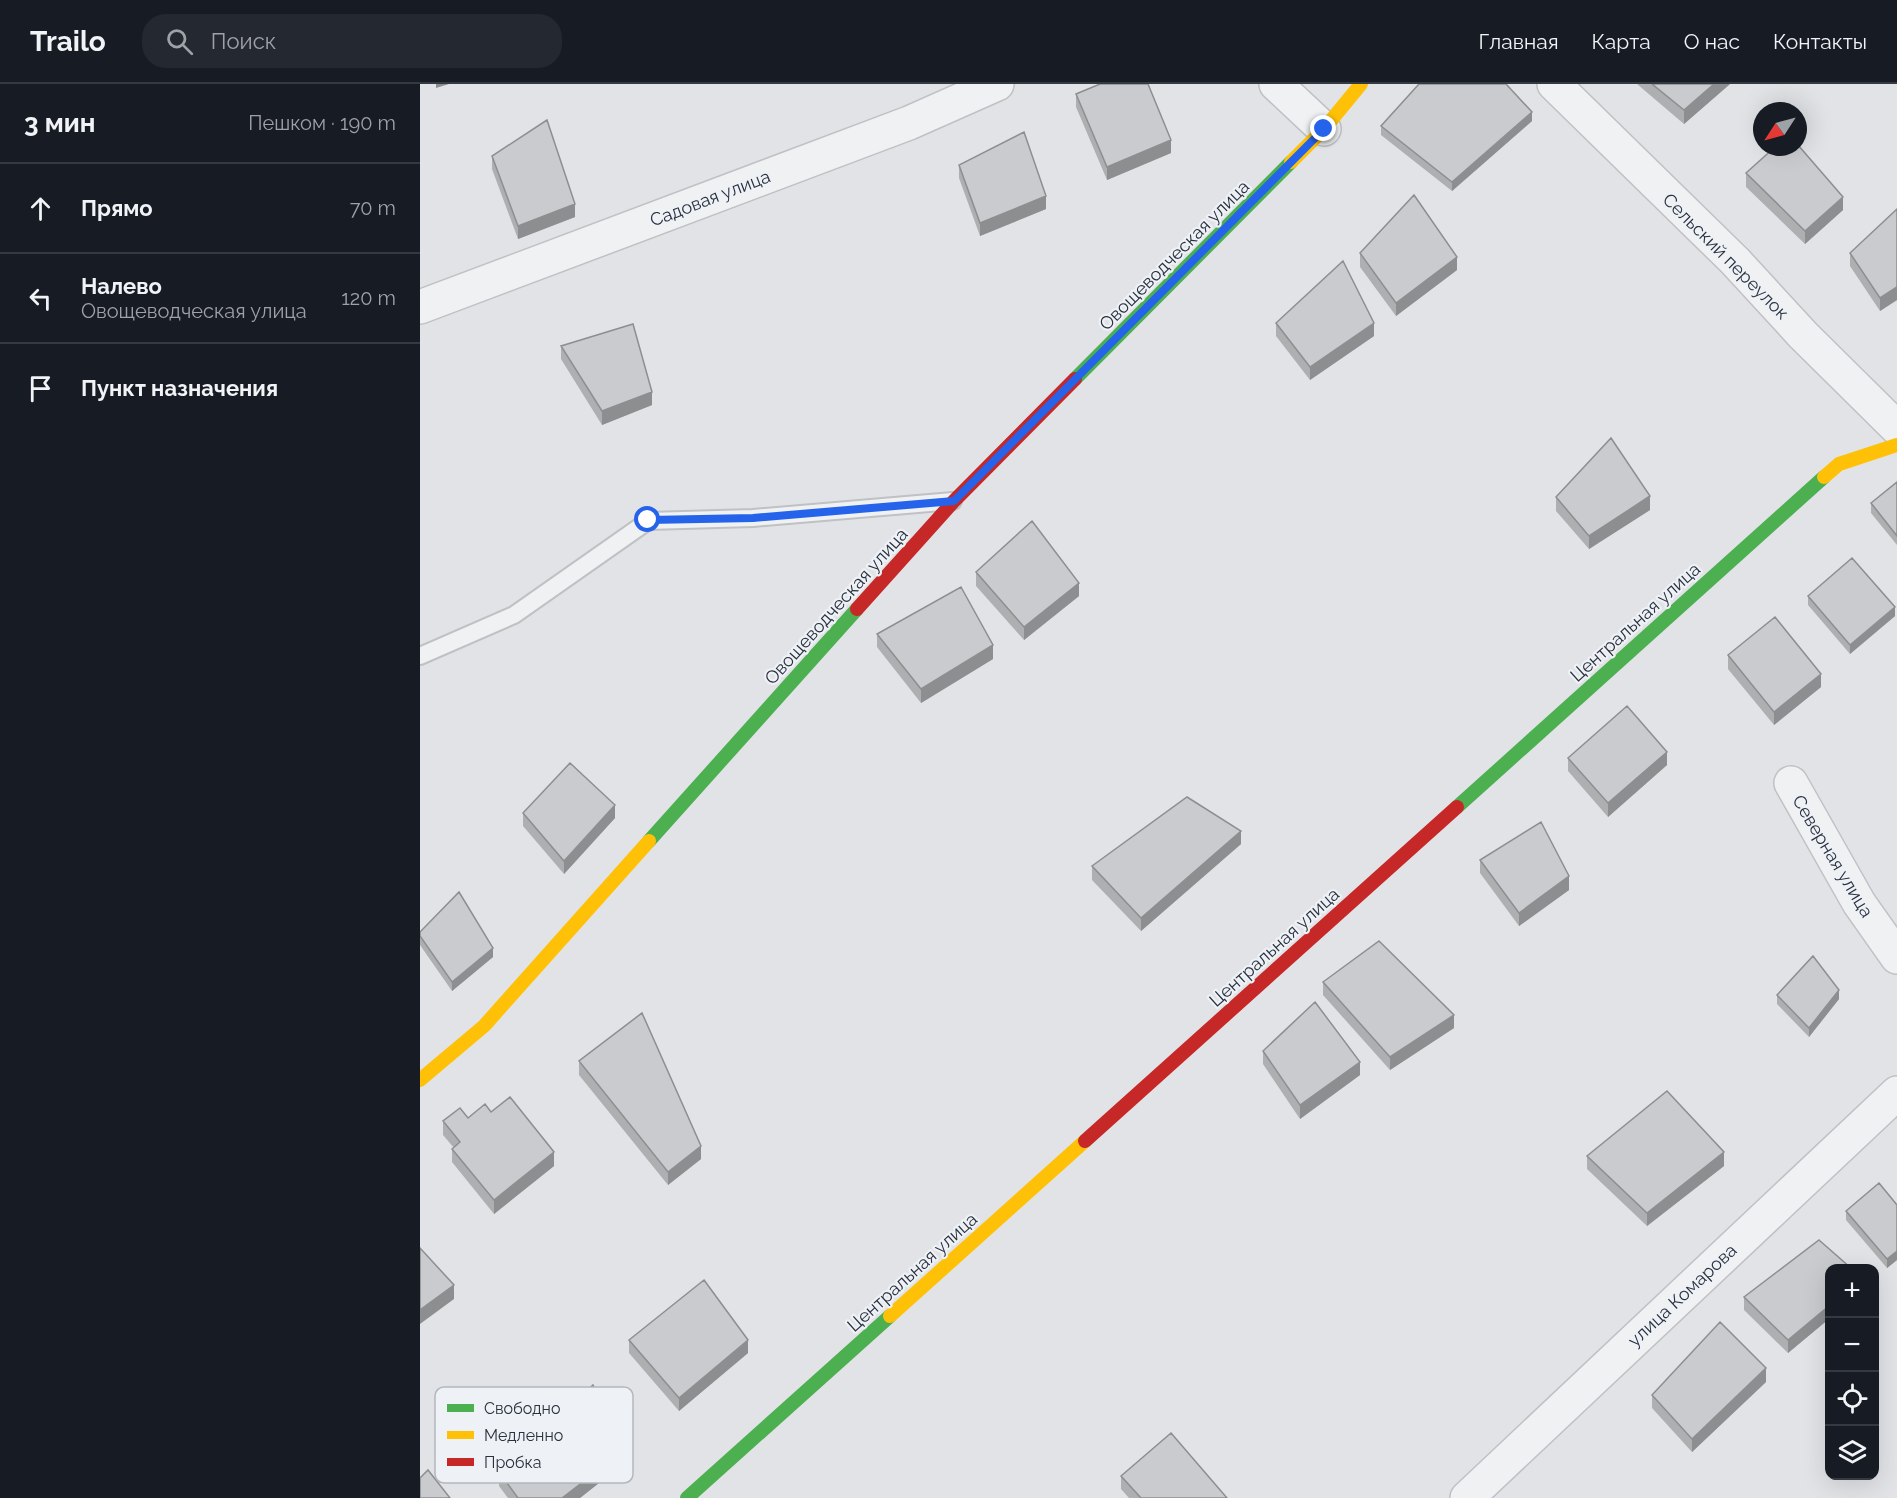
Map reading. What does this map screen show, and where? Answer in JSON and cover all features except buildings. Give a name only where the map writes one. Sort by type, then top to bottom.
[{"type":"street","name":"Садовая улица","points":[[420,307],[909,123],[997,84]]},
{"type":"street","points":[[1276,84],[1324,129]]},
{"type":"street","name":"Овощеводческая улица","points":[[420,1080],[484,1026],[954,501],[1324,129],[1361,84]]},
{"type":"street","name":"Сельский переулок","points":[[1554,84],[1735,261],[1803,335],[1897,428]]},
{"type":"street","name":"Центральная улица","points":[[687,1498],[1839,464],[1897,446]]},
{"type":"street","name":"Северная улица","points":[[1791,783],[1859,903],[1897,957]]},
{"type":"street","name":"улица Комарова","points":[[1467,1498],[1897,1093]]},
{"type":"lane","points":[[420,656],[514,615],[648,520],[753,518],[954,501]]},
{"type":"traffic: fast","points":[[1075,379],[1291,162]]},
{"type":"traffic: fast","points":[[1457,807],[1824,477]]},
{"type":"traffic: fast","points":[[649,841],[857,609]]},
{"type":"traffic: fast","points":[[687,1498],[890,1316]]},
{"type":"traffic: slow","points":[[1291,162],[1324,129],[1361,84]]},
{"type":"traffic: slow","points":[[1824,477],[1839,464],[1897,445]]},
{"type":"traffic: slow","points":[[420,1080],[484,1026],[649,841]]},
{"type":"traffic: slow","points":[[890,1316],[1085,1141]]},
{"type":"traffic: jam","points":[[857,609],[954,501],[1075,379]]},
{"type":"traffic: jam","points":[[1085,1141],[1457,807]]},
{"type":"route","points":[[648,520],[753,518],[954,501],[1324,129]]}]
